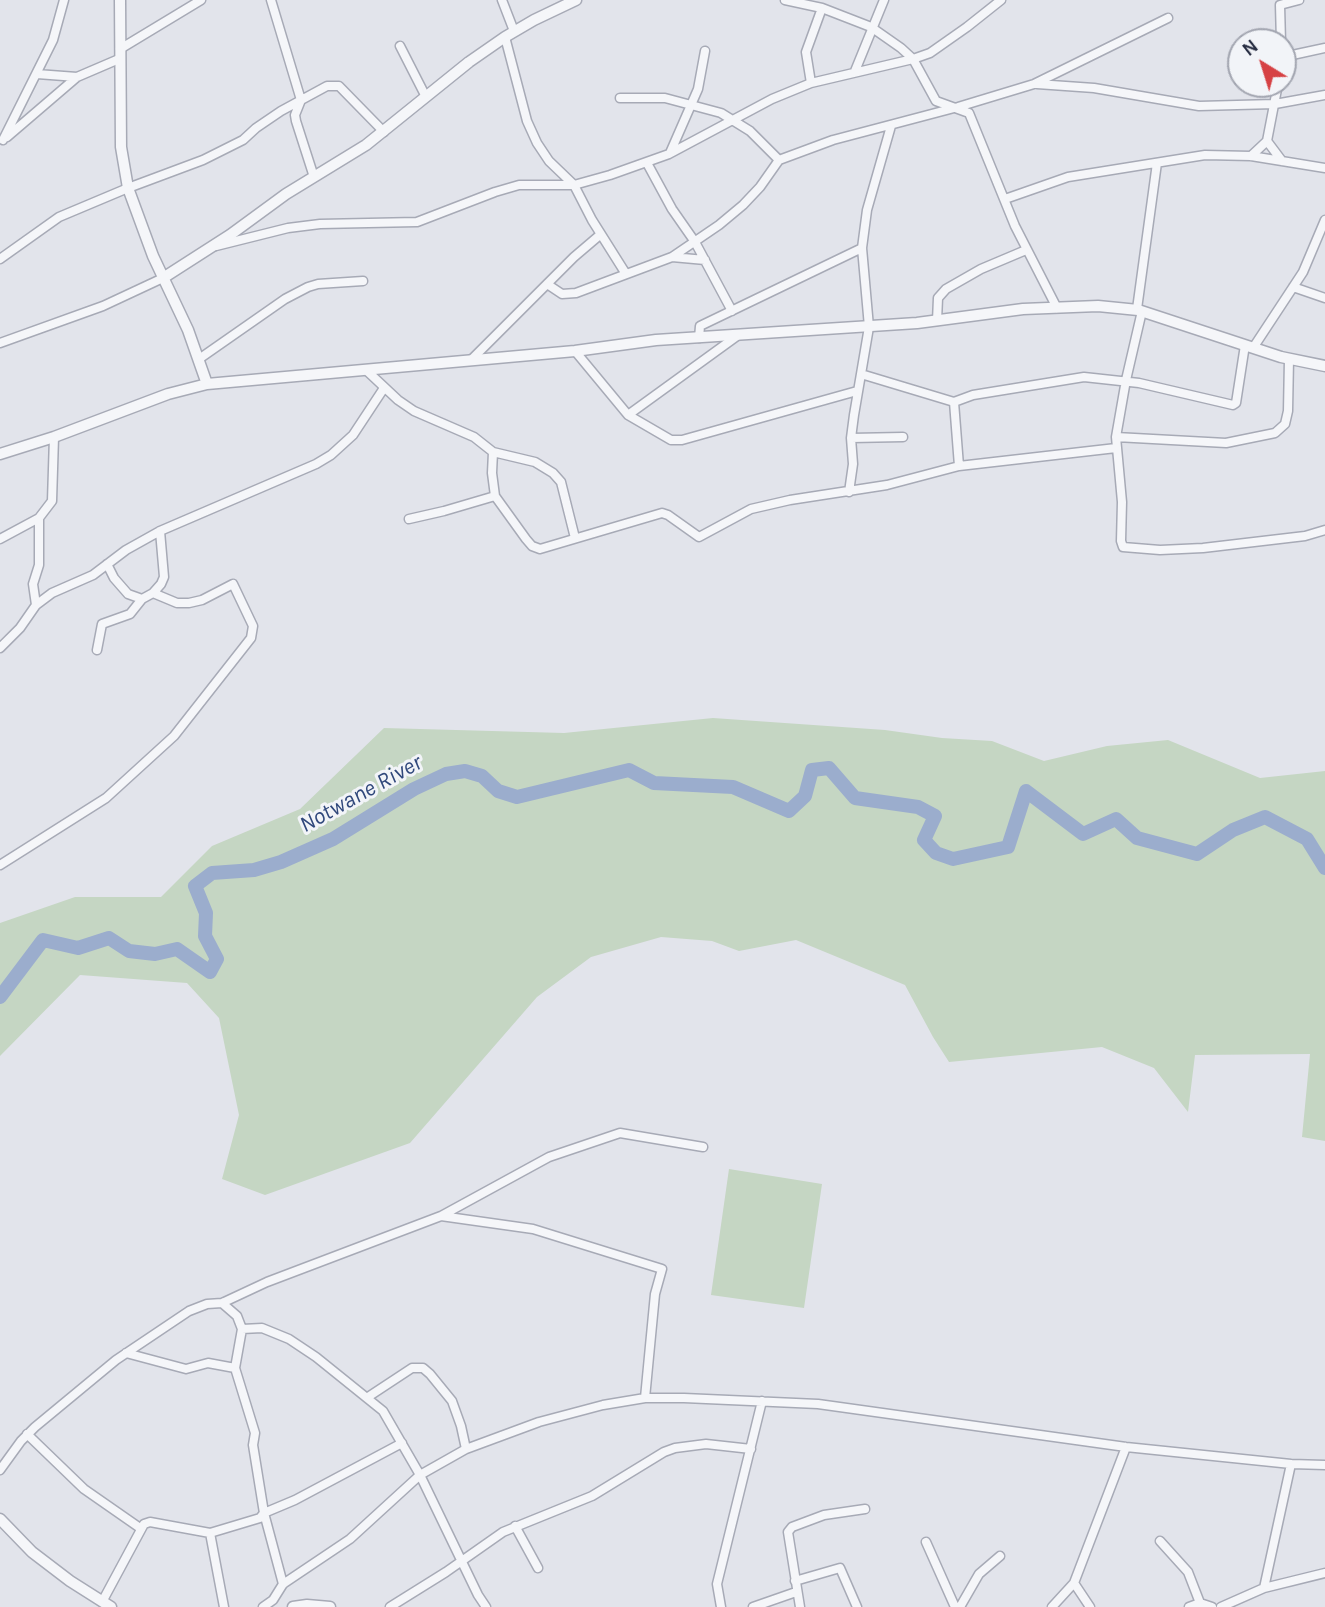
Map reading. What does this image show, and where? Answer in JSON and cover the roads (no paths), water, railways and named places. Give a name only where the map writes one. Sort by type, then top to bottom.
[{"type":"street","points":[[2,142],[53,40],[64,0]]},
{"type":"street","points":[[120,0],[121,147],[128,188],[207,384]]},
{"type":"street","points":[[2,142],[77,77],[120,54],[201,0]]},
{"type":"street","points":[[271,0],[302,100],[295,115],[314,177]]},
{"type":"street","points":[[502,0],[527,121],[549,160],[574,185],[600,234],[626,274]]},
{"type":"street","points":[[0,343],[103,306],[163,278],[384,132],[510,34],[576,0]]},
{"type":"street","points":[[785,0],[822,8],[871,27],[913,59],[934,100],[958,107],[971,115],[1026,250],[1057,308]]},
{"type":"street","points":[[855,71],[884,0]]},
{"type":"street","points":[[211,247],[278,230],[320,224],[417,222],[495,192],[519,186],[574,185],[647,163],[772,99],[811,83],[913,59],[934,50],[1001,0]]},
{"type":"street","points":[[1281,28],[1280,5],[1299,0]]},
{"type":"street","points":[[811,83],[806,52],[822,8]]},
{"type":"street","points":[[547,284],[562,294],[576,293],[671,257],[743,205],[779,160],[833,140],[1034,84],[1168,18]]},
{"type":"street","points":[[400,46],[426,97]]},
{"type":"street","points":[[1297,54],[1325,48]]},
{"type":"street","points":[[669,154],[693,105],[705,51]]},
{"type":"street","points":[[37,74],[77,77]]},
{"type":"street","points":[[1034,84],[1094,88],[1199,106],[1275,104],[1325,95]]},
{"type":"street","points":[[0,259],[59,217],[203,160],[243,140],[256,128],[327,86],[339,86],[384,132]]},
{"type":"street","points":[[620,98],[665,98],[734,120],[767,146],[779,160]]},
{"type":"street","points":[[1251,156],[1267,141],[1276,98]]},
{"type":"street","points":[[22,103],[41,108]]},
{"type":"street","points":[[849,492],[853,464],[851,438],[869,327],[862,248],[867,210],[891,126]]},
{"type":"street","points":[[1267,141],[1282,161]]},
{"type":"street","points":[[1005,200],[1068,177],[1205,155],[1251,156],[1325,169]]},
{"type":"street","points":[[647,163],[672,209],[695,242],[732,311]]},
{"type":"street","points":[[1157,163],[1140,310],[1116,437],[1123,547],[1203,548],[1305,536],[1325,530]]},
{"type":"street","points":[[861,374],[954,402],[973,395],[1084,377],[1126,380],[1233,405],[1249,347],[1303,272],[1325,220]]},
{"type":"street","points":[[471,360],[600,234]]},
{"type":"street","points":[[699,338],[700,326],[862,248]]},
{"type":"street","points":[[937,321],[938,298],[946,289],[981,269],[1026,250]]},
{"type":"street","points":[[671,257],[705,260]]},
{"type":"street","points":[[199,359],[285,299],[308,287],[363,281]]},
{"type":"street","points":[[1293,287],[1325,298]]},
{"type":"street","points":[[0,454],[54,437],[168,394],[207,384],[575,351],[656,340],[937,321],[1023,309],[1098,306],[1140,310],[1249,347],[1325,366]]},
{"type":"street","points":[[628,415],[737,336]]},
{"type":"street","points":[[575,351],[628,415],[663,436],[677,441],[857,391]]},
{"type":"street","points":[[1116,437],[1226,443],[1275,433],[1285,424],[1288,411],[1289,359]]},
{"type":"street","points":[[366,370],[397,401],[414,411],[474,437],[493,452],[535,462],[559,478],[575,538]]},
{"type":"street","points":[[0,648],[20,628],[36,606],[52,593],[93,575],[126,550],[160,531],[308,468],[331,455],[353,435],[384,387]]},
{"type":"street","points":[[954,402],[959,466]]},
{"type":"street","points":[[0,539],[39,518],[52,501],[54,437]]},
{"type":"street","points":[[851,438],[903,437]]},
{"type":"street","points":[[493,452],[495,496],[526,539],[536,548],[662,513],[699,537],[751,509],[790,500],[849,492],[959,466],[1116,448]]},
{"type":"street","points":[[408,519],[495,496]]},
{"type":"street","points":[[36,606],[33,584],[39,565],[39,518]]},
{"type":"street","points":[[97,650],[102,624],[130,614],[142,599],[153,593],[161,584],[164,577],[160,531]]},
{"type":"street","points":[[107,564],[119,586],[128,594],[142,599]]},
{"type":"street","points":[[0,865],[106,798],[174,736],[251,638],[253,626],[233,584],[202,600],[189,603],[166,600],[153,593]]},
{"type":"street","points":[[0,1470],[27,1434],[126,1353],[189,1311],[207,1304],[222,1303],[267,1282],[441,1216],[549,1157],[620,1133],[703,1147]]},
{"type":"street","points":[[441,1216],[533,1229],[662,1269],[655,1294],[645,1398]]},
{"type":"street","points":[[222,1303],[237,1316],[242,1329],[235,1368],[255,1433],[253,1445],[264,1513],[283,1584]]},
{"type":"street","points":[[242,1329],[262,1328],[289,1339],[383,1411],[420,1475],[486,1607]]},
{"type":"street","points":[[126,1353],[186,1369],[208,1363],[235,1368]]},
{"type":"street","points":[[368,1397],[412,1367],[423,1368],[452,1401],[466,1449]]},
{"type":"street","points":[[263,1607],[273,1600],[283,1584],[350,1539],[420,1475],[466,1449],[539,1422],[603,1405],[645,1398],[830,1405],[1126,1447],[1325,1465]]},
{"type":"street","points":[[721,1607],[717,1584],[762,1401]]},
{"type":"street","points":[[27,1434],[84,1489],[140,1528]]},
{"type":"street","points":[[0,1519],[32,1552],[70,1581],[107,1604],[140,1528],[146,1522],[210,1532],[260,1518],[264,1513],[295,1500],[402,1443]]},
{"type":"street","points":[[390,1607],[492,1539],[515,1526],[592,1496],[654,1457],[675,1448],[706,1444],[751,1449]]},
{"type":"street","points":[[1052,1607],[1074,1583],[1126,1447]]},
{"type":"street","points":[[1264,1588],[1291,1464]]},
{"type":"street","points":[[800,1607],[787,1536],[792,1527],[824,1516],[865,1509]]},
{"type":"street","points":[[515,1526],[538,1568]]},
{"type":"street","points":[[210,1532],[224,1607]]},
{"type":"street","points":[[926,1542],[955,1607]]},
{"type":"street","points":[[1160,1542],[1188,1573],[1200,1603]]},
{"type":"street","points":[[960,1607],[979,1574],[1000,1556]]},
{"type":"street","points":[[795,1581],[840,1568],[857,1607]]},
{"type":"street","points":[[1221,1607],[1264,1588],[1325,1573]]},
{"type":"street","points":[[1074,1583],[1090,1607]]},
{"type":"street","points":[[753,1607],[796,1592]]},
{"type":"street","points":[[1189,1607],[1200,1603],[1212,1607]]},
{"type":"street","points":[[293,1607],[330,1607]]},
{"type":"waterway","name":"Notwane River","points":[[0,997],[43,940],[78,948],[109,938],[129,951],[155,954],[177,949],[210,972],[217,959],[205,936],[206,913],[195,886],[212,873],[254,870],[281,862],[333,839],[414,789],[446,774],[465,771],[482,776],[498,791],[517,797],[629,770],[654,783],[733,787],[789,811],[805,796],[812,770],[829,768],[855,798],[918,807],[935,816],[924,840],[936,853],[953,859],[1008,847],[1026,791],[1083,834],[1116,819],[1137,838],[1197,854],[1233,830],[1265,817],[1307,839],[1325,868]]}]
